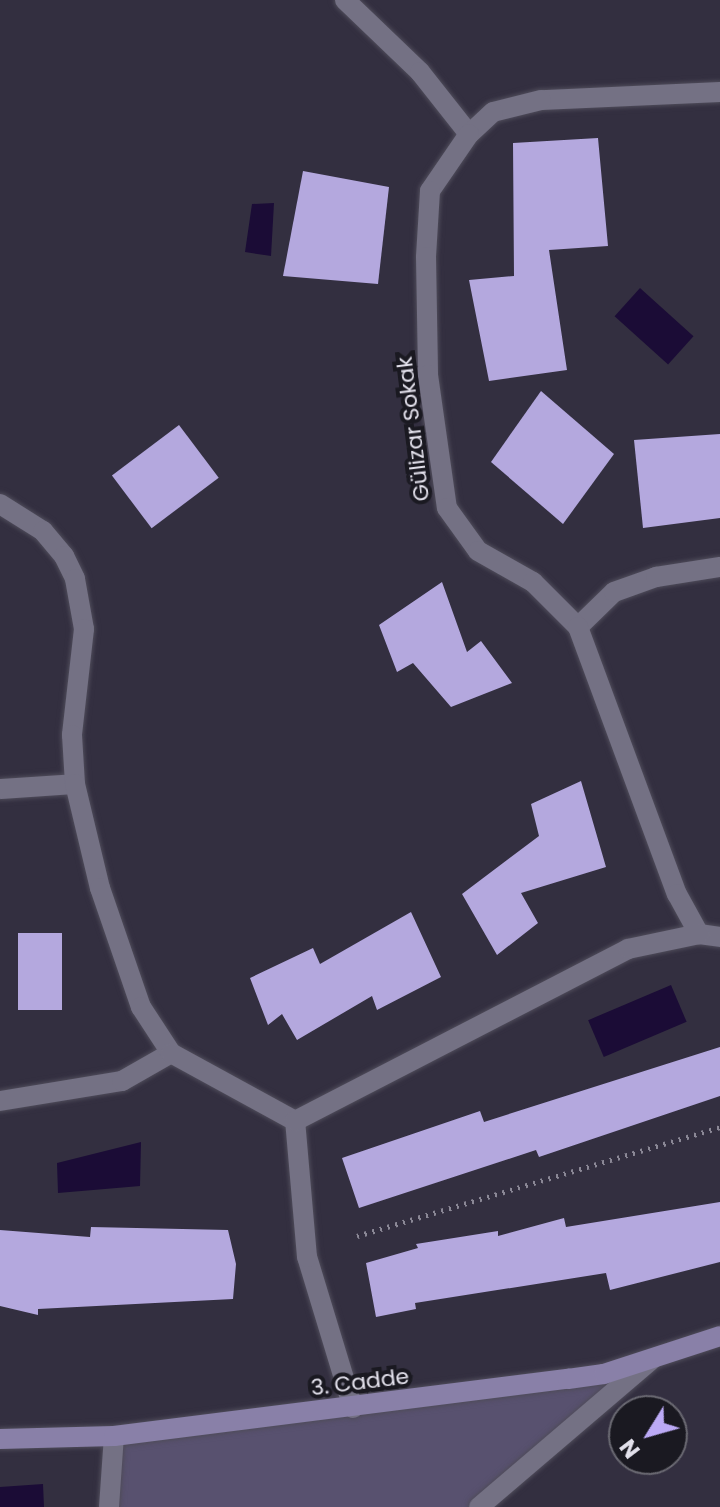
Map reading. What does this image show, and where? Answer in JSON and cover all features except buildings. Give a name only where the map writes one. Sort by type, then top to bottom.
[{"type":"main road","name":"3. Cadde","points":[[0,1439],[114,1436],[604,1374],[720,1336]]},
{"type":"street","points":[[345,0],[420,72],[469,134]]},
{"type":"street","name":"Gülizar Sokak","points":[[699,934],[677,894],[578,627],[533,582],[478,551],[447,508],[428,375],[426,257],[430,191],[469,134],[493,112],[541,100],[720,92]]},
{"type":"street","points":[[0,504],[43,531],[64,556],[75,579],[84,629],[72,735],[75,784],[100,888],[141,1007],[171,1053],[295,1121]]},
{"type":"street","points":[[578,627],[614,592],[656,577],[720,567]]},
{"type":"street","points":[[0,789],[75,784]]},
{"type":"street","points":[[295,1121],[628,949],[699,934],[720,937]]},
{"type":"street","points":[[0,1101],[122,1081],[171,1053]]},
{"type":"street","points":[[295,1121],[307,1257],[353,1408]]},
{"type":"street","points":[[479,1507],[652,1358]]},
{"type":"street","points":[[109,1507],[114,1436]]},
{"type":"path","points":[[357,1236],[720,1127]]},
{"type":"shaded area","points":[[274,203],[271,256],[245,252],[252,204]]},
{"type":"shaded area","points":[[640,288],[694,336],[668,364],[615,316]]},
{"type":"shaded area","points":[[671,985],[687,1022],[604,1057],[588,1020]]},
{"type":"shaded area","points":[[141,1142],[140,1186],[58,1193],[57,1163]]},
{"type":"shaded area","points":[[652,1358],[479,1507],[109,1507],[114,1436]]},
{"type":"shaded area","points":[[43,1484],[44,1507],[0,1507],[0,1487]]}]
